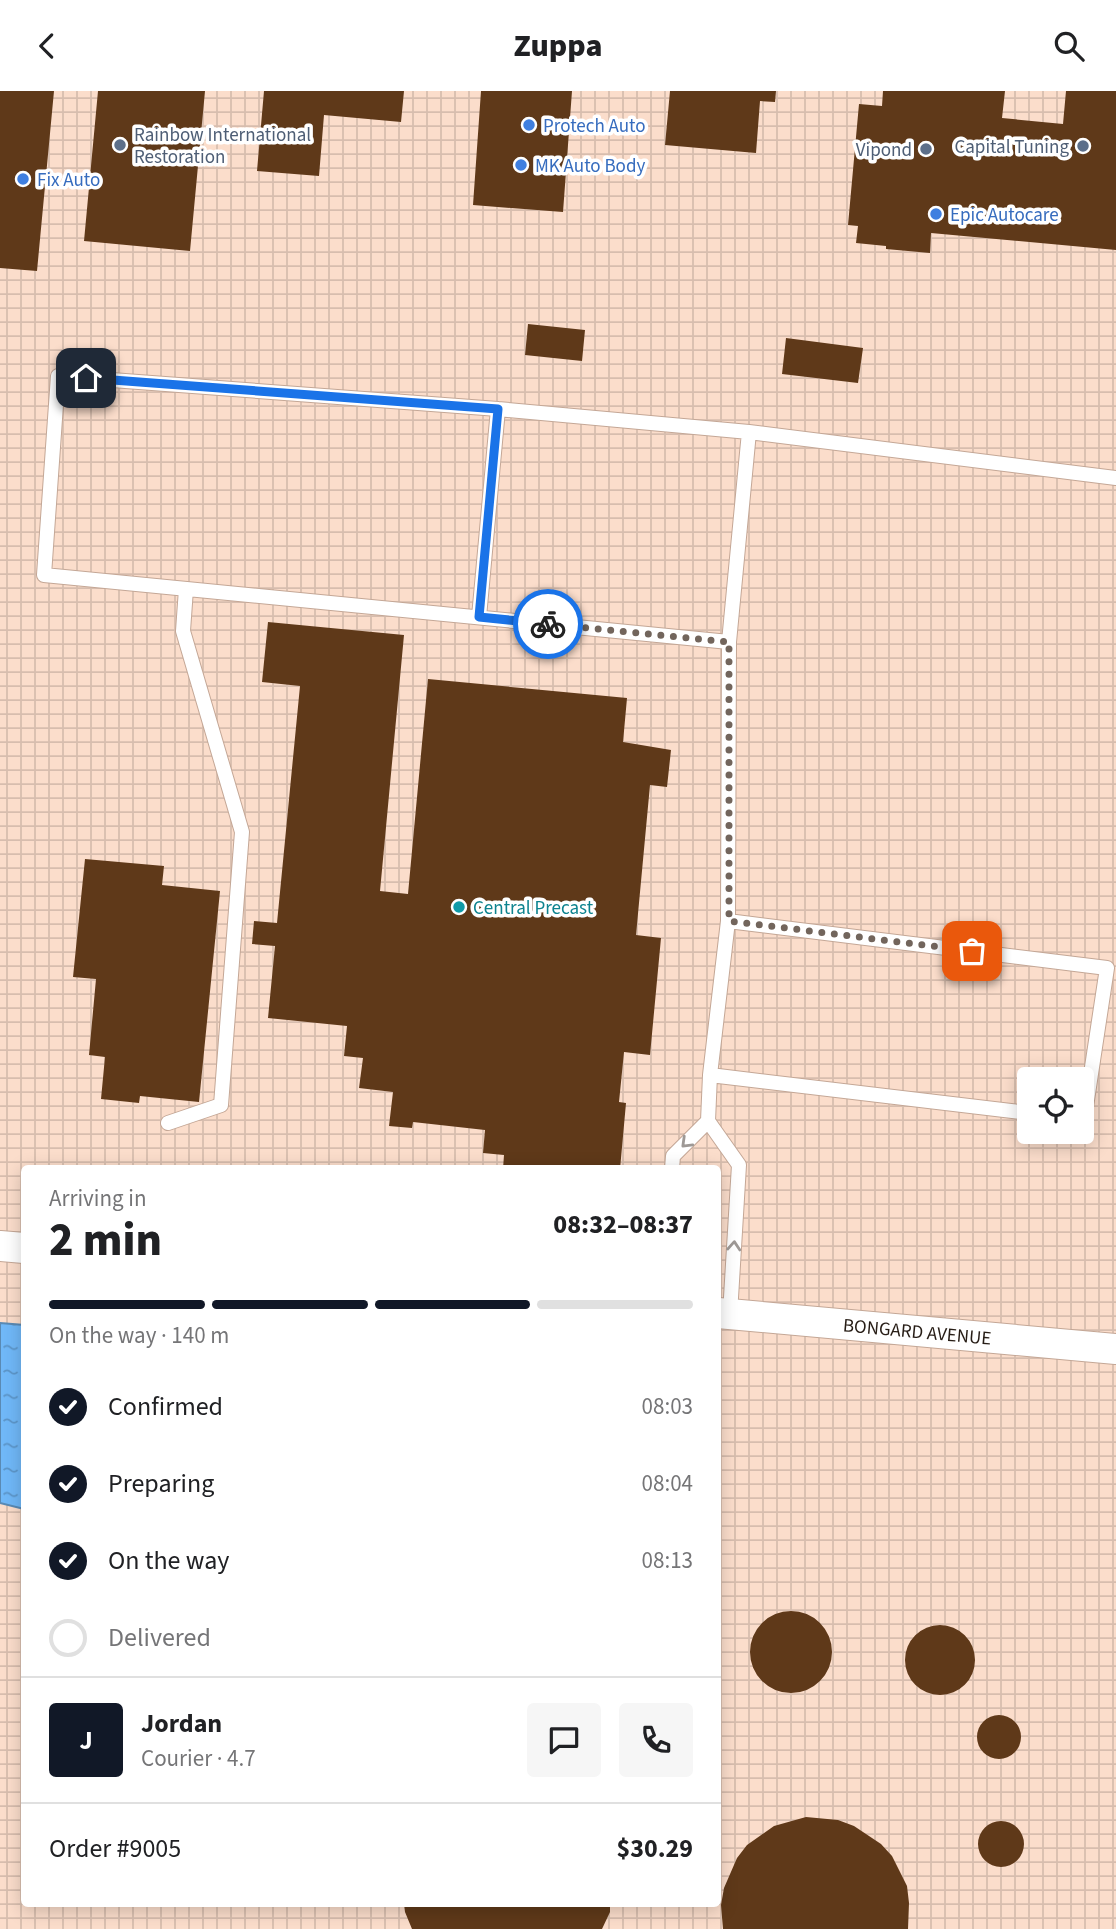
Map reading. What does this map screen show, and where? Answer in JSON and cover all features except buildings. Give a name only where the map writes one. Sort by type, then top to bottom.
[{"type":"street","points":[[0,1246],[21,1248]]},
{"type":"street","name":"BONGARD AVENUE","points":[[724,1313],[1116,1349]]},
{"type":"lane","points":[[729,642],[44,575],[58,376],[498,409],[749,432],[1116,478]]},
{"type":"lane","points":[[479,617],[498,409]]},
{"type":"lane","points":[[724,1313],[739,1165],[708,1121],[710,1075],[729,921],[729,642],[749,432]]},
{"type":"lane","points":[[168,1123],[221,1105],[242,832],[183,631],[186,589]]},
{"type":"lane","points":[[729,921],[1107,968],[1092,1067]]},
{"type":"lane","points":[[710,1075],[1017,1112]]},
{"type":"lane","points":[[672,1165],[673,1156],[708,1121]]},
{"type":"shaded area","points":[[0,91],[1116,91],[1116,1929],[0,1929]]},
{"type":"water","points":[[0,1323],[21,1325],[21,1508],[0,1503]]},
{"type":"way so far","points":[[548,624],[729,642],[729,921],[972,951]]},
{"type":"place","name":"Protech Auto","points":[[529,125]]},
{"type":"place","name":"Rainbow International Restoration","points":[[120,145]]},
{"type":"place","name":"Capital Tuning","points":[[1083,146]]},
{"type":"place","name":"Vipond","points":[[926,149]]},
{"type":"place","name":"MK Auto Body","points":[[521,165]]},
{"type":"place","name":"Fix Auto","points":[[23,179]]},
{"type":"place","name":"Epic Autocare","points":[[936,214]]},
{"type":"place","name":"Central Precast","points":[[459,907]]},
{"type":"route","points":[[86,378],[498,409],[479,617],[548,624]]}]
